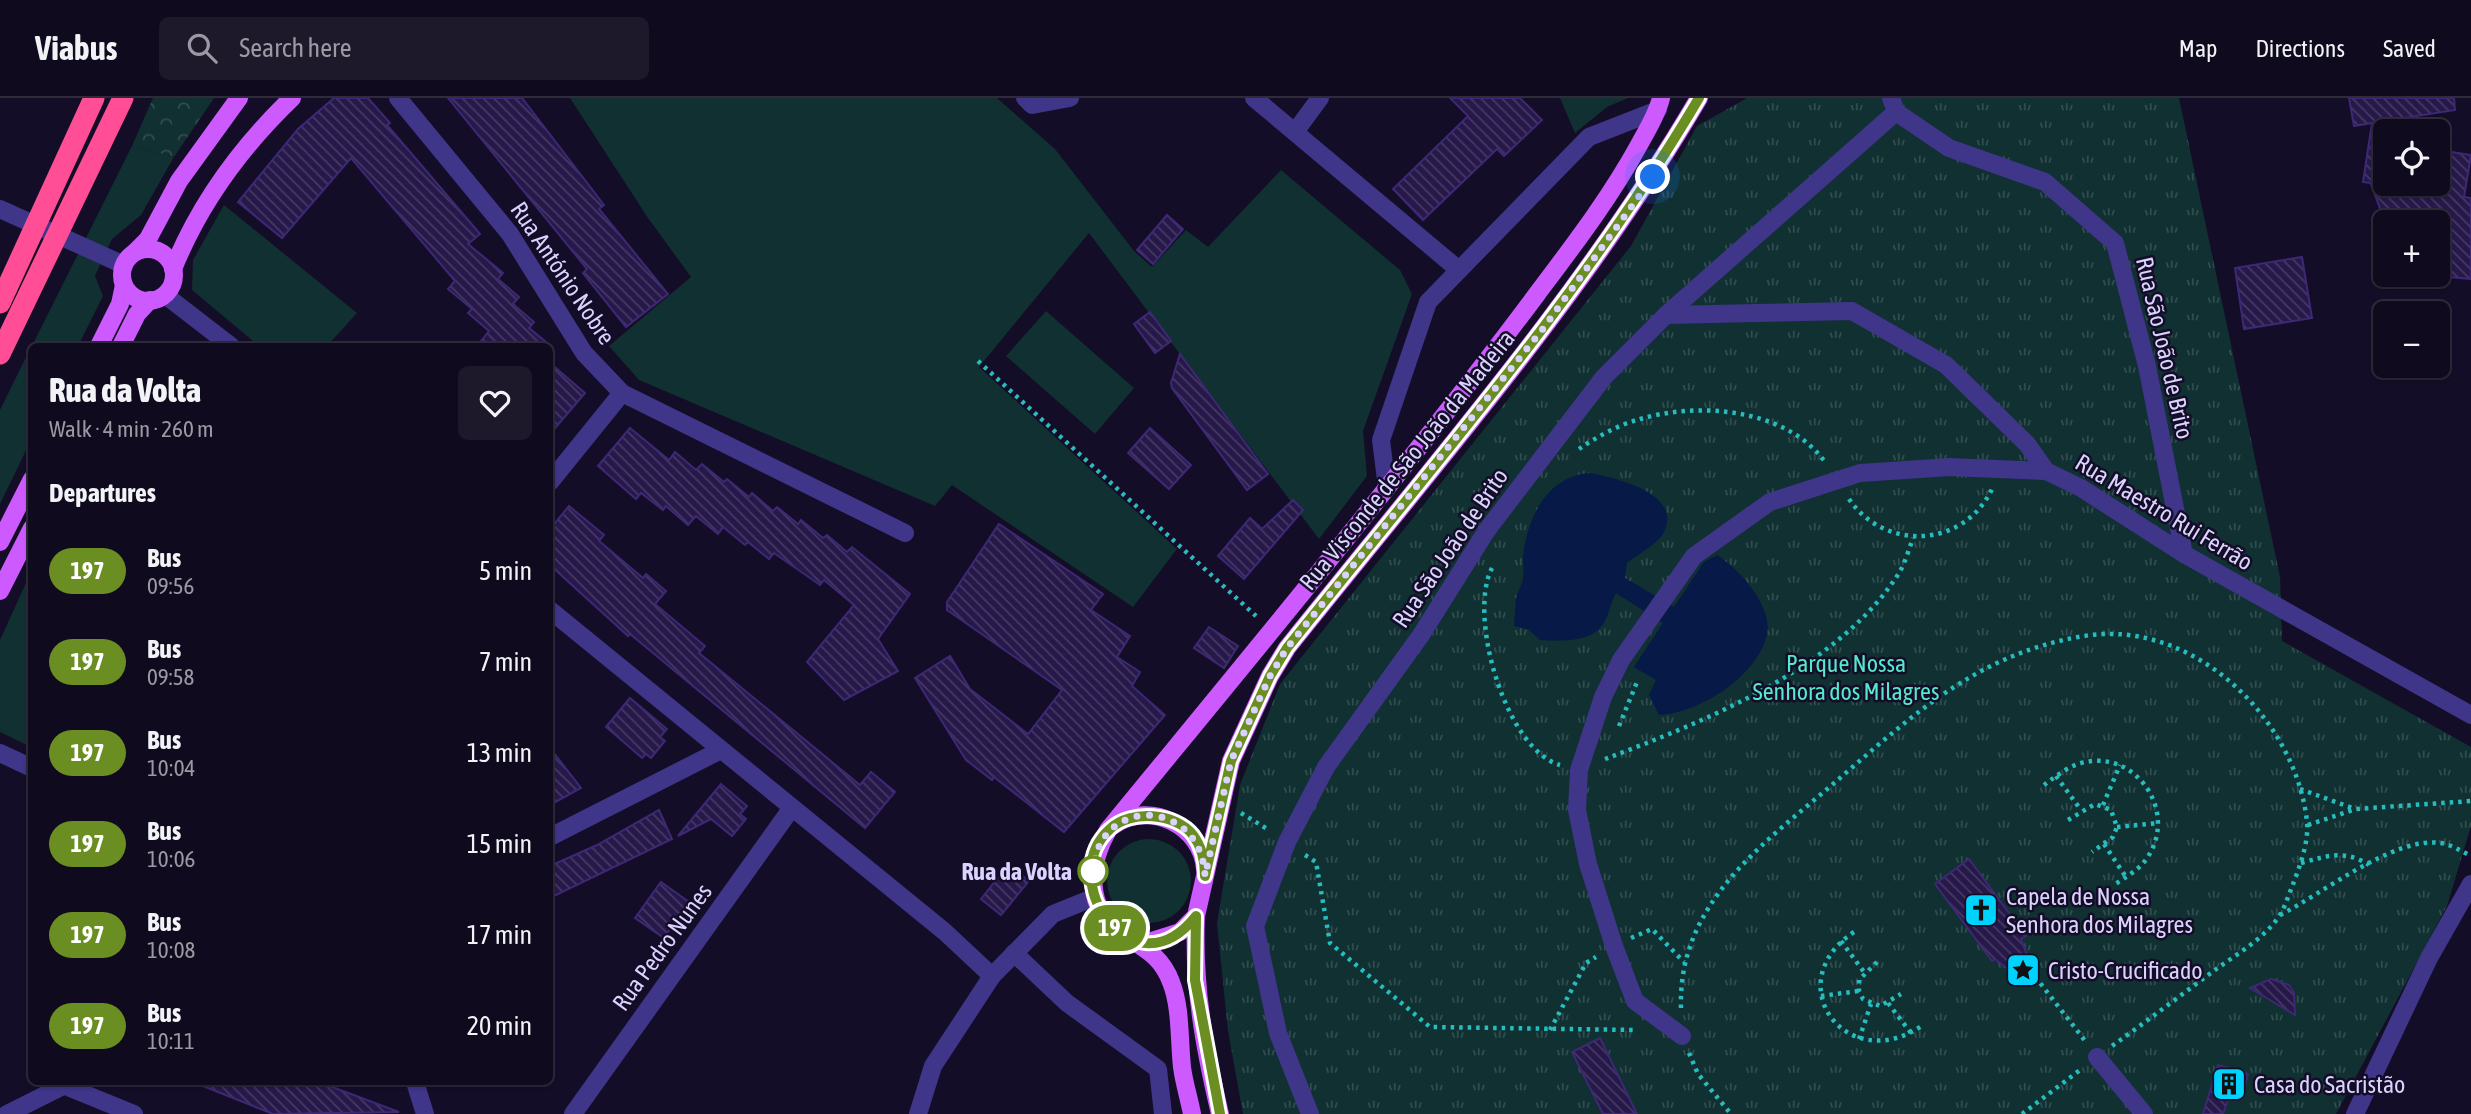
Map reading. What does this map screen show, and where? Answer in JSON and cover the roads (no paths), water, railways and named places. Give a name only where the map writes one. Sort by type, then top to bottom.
[{"type":"highway","points":[[0,303],[94,98]]},
{"type":"highway","points":[[0,354],[123,98]]},
{"type":"main road","points":[[123,258],[148,239],[179,181],[239,98]]},
{"type":"main road","points":[[122,343],[137,314],[173,283],[173,268],[188,232],[217,187],[253,140],[292,98]]},
{"type":"main road","name":"Rua Visconde de São João da Madeira","points":[[1220,1114],[1195,980],[1196,916],[1231,761],[1270,676],[1287,648],[1550,320],[1653,177],[1699,98]]},
{"type":"main road","name":"Rua Visconde de São João da Madeira","points":[[1095,897],[1095,859],[1108,830],[1466,390],[1585,230],[1626,169],[1660,104]]},
{"type":"main road","points":[[123,258],[142,249],[158,251],[173,268]]},
{"type":"main road","points":[[100,343],[120,304],[124,285],[123,258]]},
{"type":"main road","points":[[124,285],[135,297],[157,298]]},
{"type":"main road","points":[[0,542],[28,488]]},
{"type":"main road","points":[[0,591],[28,535]]},
{"type":"main road","name":"Rua Visconde de São João da Madeira","points":[[1108,830],[1119,822],[1138,817],[1152,816],[1177,822],[1185,827],[1198,843],[1205,876]]},
{"type":"main road","points":[[1095,897],[1104,919],[1142,944],[1171,980],[1183,1071],[1192,1114]]},
{"type":"main road","points":[[1142,944],[1180,932],[1196,916]]},
{"type":"street","name":"Rua António Nobre","points":[[398,98],[510,234],[584,353],[622,393],[905,533]]},
{"type":"street","points":[[1025,98],[1032,105],[1070,98]]},
{"type":"street","points":[[1254,98],[1459,270]]},
{"type":"street","points":[[1295,132],[1320,98]]},
{"type":"street","points":[[1387,488],[1381,440],[1428,302],[1589,137],[1660,104]]},
{"type":"street","name":"Rua São João de Brito","points":[[1310,1114],[1278,1033],[1255,926],[1287,842],[1326,767],[1421,635],[1487,530],[1604,377],[1666,315],[1893,105],[1949,148],[2045,182],[2115,243],[2147,366],[2184,554]]},
{"type":"street","points":[[0,209],[123,258]]},
{"type":"street","points":[[157,298],[227,343]]},
{"type":"street","points":[[1666,315],[1852,311],[1946,365],[2028,444],[2046,471]]},
{"type":"street","points":[[553,478],[622,393]]},
{"type":"street","name":"Rua Maestro Rui Ferrão","points":[[1682,1036],[1635,1001],[1588,864],[1577,810],[1579,770],[1603,697],[1621,660],[1694,555],[1770,502],[1860,473],[1950,467],[2046,471],[2081,488],[2184,554],[2471,715]]},
{"type":"street","points":[[553,613],[790,809],[945,932],[992,976]]},
{"type":"street","points":[[553,835],[719,751]]},
{"type":"street","points":[[0,753],[28,766]]},
{"type":"street","name":"Rua Pedro Nunes","points":[[573,1114],[790,809]]},
{"type":"street","points":[[2355,1114],[2429,958],[2471,884]]},
{"type":"street","points":[[918,1114],[933,1066],[992,976],[1053,914],[1095,897]]},
{"type":"street","points":[[1014,953],[1067,1003],[1158,1069],[1163,1114]]},
{"type":"street","points":[[2093,1052],[2144,1114]]},
{"type":"street","points":[[7,1114],[65,1085]]},
{"type":"street","points":[[69,1085],[134,1114]]},
{"type":"street","points":[[416,1085],[425,1114]]},
{"type":"water","points":[[1591,473],[1644,490],[1664,507],[1667,519],[1664,532],[1653,545],[1627,563],[1625,578],[1674,607],[1704,562],[1717,555],[1744,578],[1759,600],[1767,623],[1767,634],[1761,649],[1740,678],[1709,700],[1675,713],[1659,715],[1649,695],[1656,680],[1634,667],[1663,623],[1616,593],[1603,624],[1591,635],[1583,638],[1540,640],[1528,629],[1514,626],[1516,599],[1523,579],[1525,542],[1535,513],[1542,501],[1563,481]]},
{"type":"place","name":"Rua da Volta","points":[[1093,871]]},
{"type":"place","name":"Capela de Nossa Senhora dos Milagres","points":[[1981,910]]},
{"type":"place","name":"Cristo-Crucificado","points":[[2023,970]]},
{"type":"place","name":"Casa do Sacristão","points":[[2229,1084]]},
{"type":"park label","name":"Parque Nossa Senhora dos Milagres","points":[[1846,677]]}]
